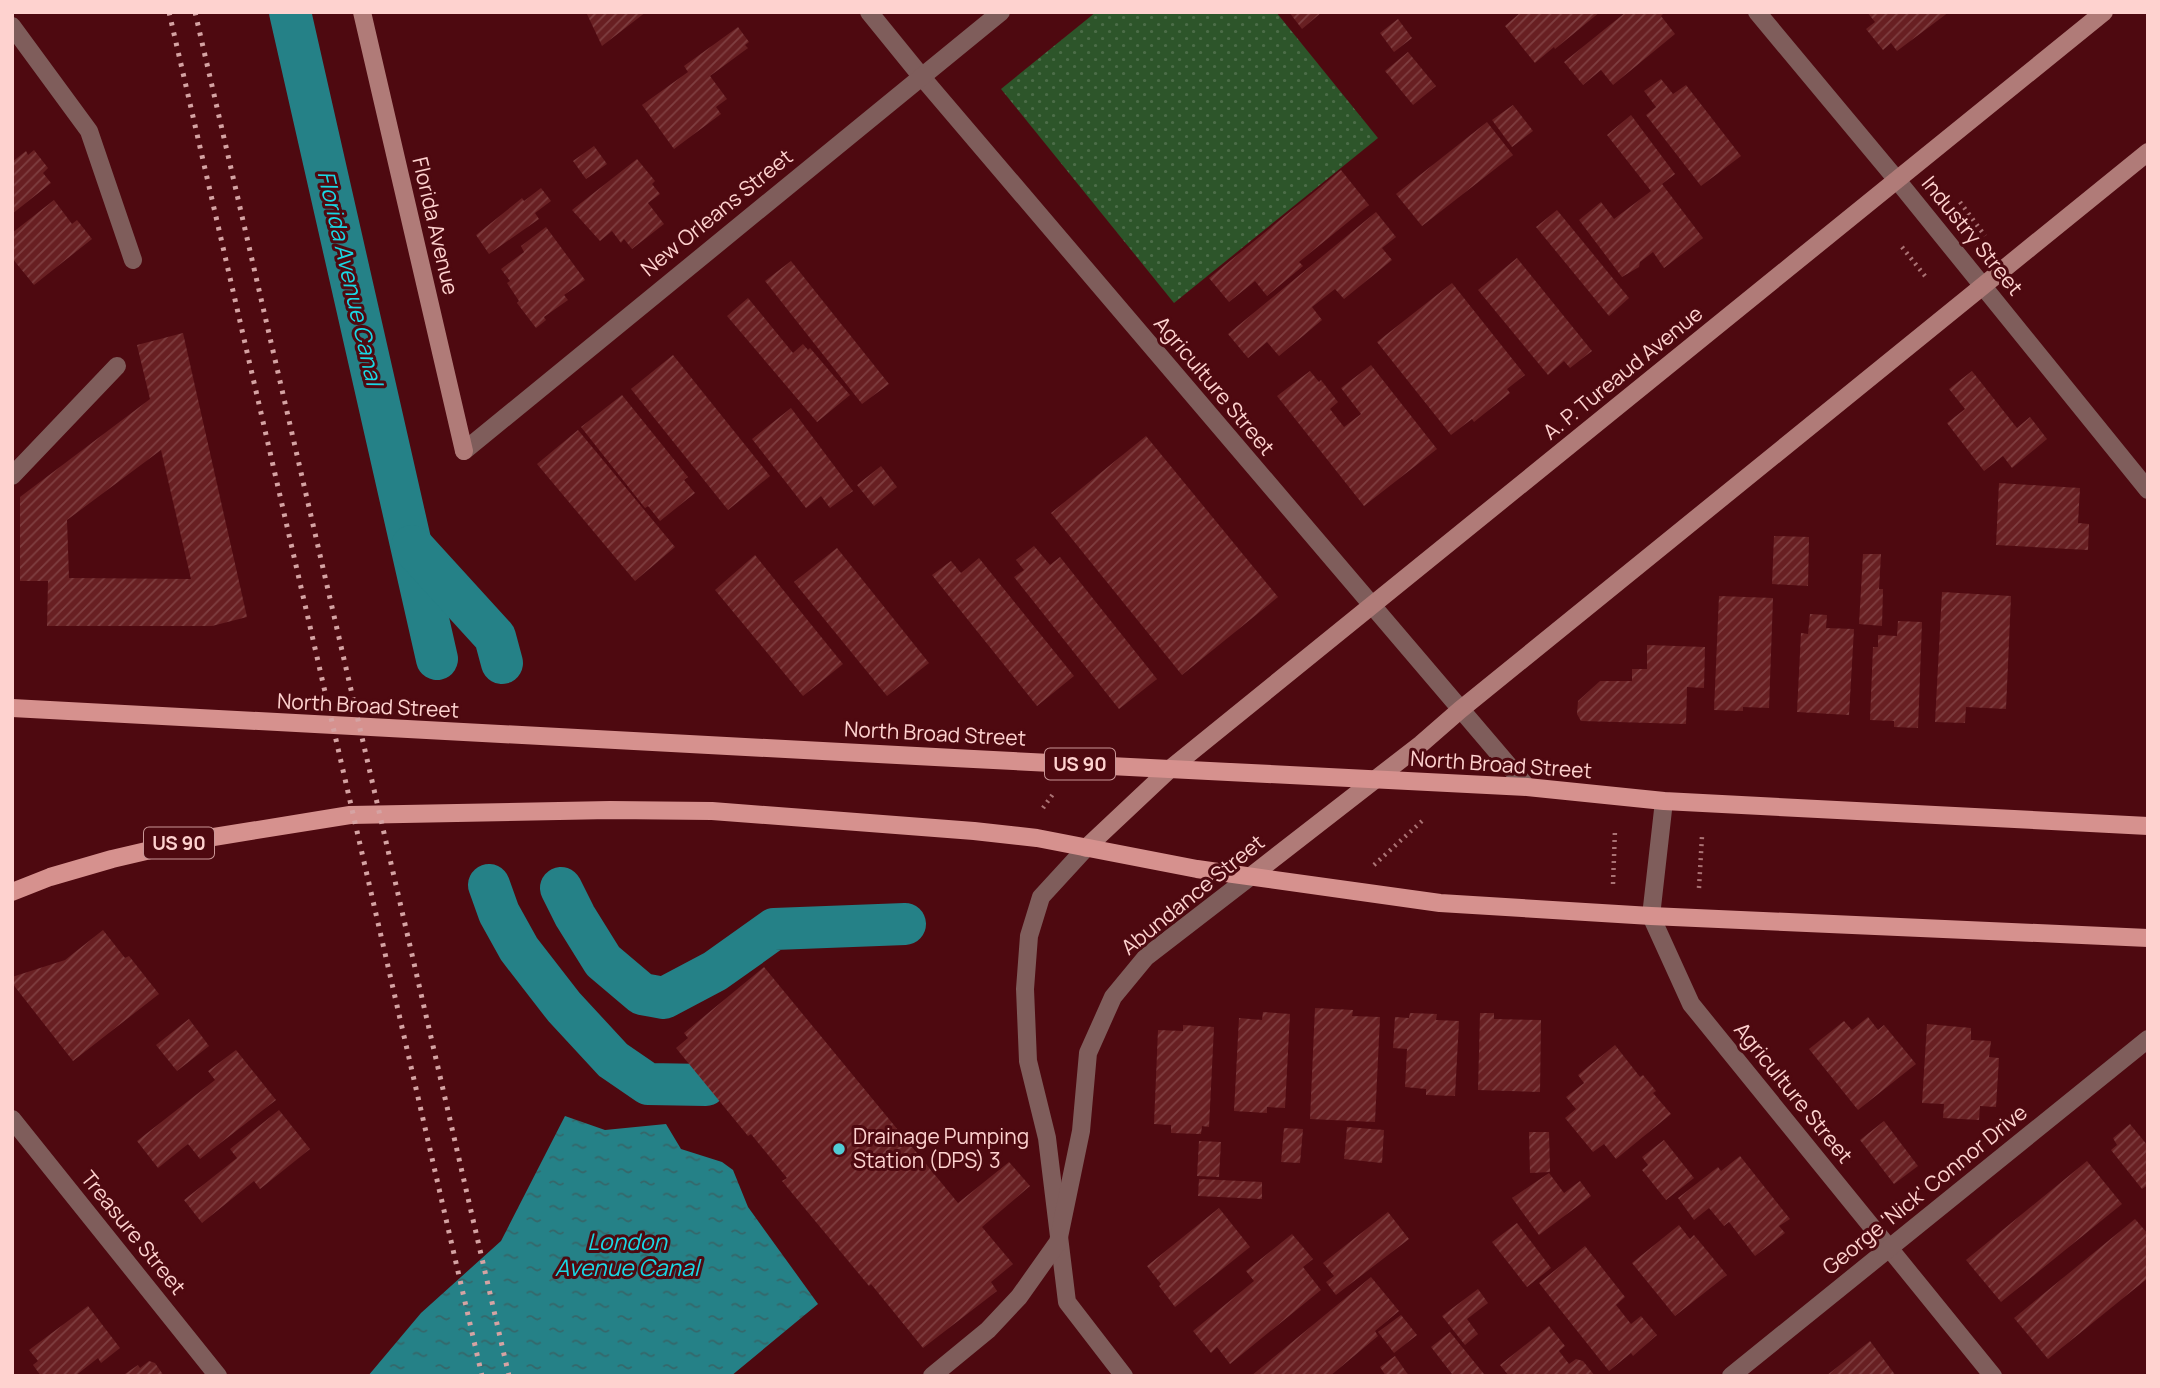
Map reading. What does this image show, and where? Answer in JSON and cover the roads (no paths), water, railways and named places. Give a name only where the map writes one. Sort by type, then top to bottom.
[{"type":"main road","name":"North Broad Street","points":[[12,708],[327,727],[1527,787],[1664,801],[2148,826]]},
{"type":"main road","name":"US 90","points":[[12,892],[50,877],[189,841],[350,815],[610,810],[712,811],[1037,838],[1198,869],[1440,903],[1651,916],[2148,938]]},
{"type":"street","name":"Florida Avenue","points":[[362,12],[464,451]]},
{"type":"street","name":"Agriculture Street","points":[[869,12],[1527,787]]},
{"type":"street","name":"New Orleans Street","points":[[464,451],[1001,12]]},
{"type":"street","name":"Industry Street","points":[[1757,12],[2148,490]]},
{"type":"street","name":"A. P. Tureaud Avenue","points":[[1170,769],[2104,12]]},
{"type":"street","points":[[12,26],[89,131],[133,260]]},
{"type":"street","points":[[1374,779],[1421,744],[2148,152]]},
{"type":"street","points":[[12,477],[117,366]]},
{"type":"street","name":"Abundance Street","points":[[1124,1376],[1067,1303],[1047,1138],[1028,1061],[1025,989],[1029,936],[1041,897],[1086,848],[1170,769]]},
{"type":"street","name":"Abundance Street","points":[[1058,1242],[1081,1131],[1088,1054],[1113,997],[1146,957],[1374,779]]},
{"type":"street","points":[[1651,916],[1664,801]]},
{"type":"street","name":"Agriculture Street","points":[[1651,916],[1691,1003],[1993,1376]]},
{"type":"street","name":"George 'Nick' Connor Drive","points":[[1731,1376],[2148,1039]]},
{"type":"street","name":"Treasure Street","points":[[12,1119],[218,1376]]},
{"type":"street","points":[[932,1376],[988,1331],[1020,1297],[1058,1242]]},
{"type":"water","name":"London Avenue Canal","points":[[565,1116],[605,1130],[666,1124],[681,1149],[722,1162],[733,1170],[748,1207],[818,1304],[731,1376],[368,1376],[421,1313],[501,1241]]},
{"type":"waterway","name":"Florida Avenue Canal","points":[[290,12],[437,659]]},
{"type":"waterway","name":"Florida Avenue Canal","points":[[412,546],[495,637],[502,663]]},
{"type":"waterway","name":"Florida Avenue Canal","points":[[489,885],[499,913],[519,949],[564,1007],[613,1060],[648,1084],[706,1085]]},
{"type":"waterway","name":"Florida Avenue Canal","points":[[561,888],[603,961],[642,994],[664,998],[715,971],[774,929],[905,924]]},
{"type":"railway","points":[[169,12],[482,1376]]},
{"type":"railway","points":[[195,12],[509,1376]]},
{"type":"place","name":"Drainage Pumping Station (DPS) 3","points":[[839,1149]]}]
